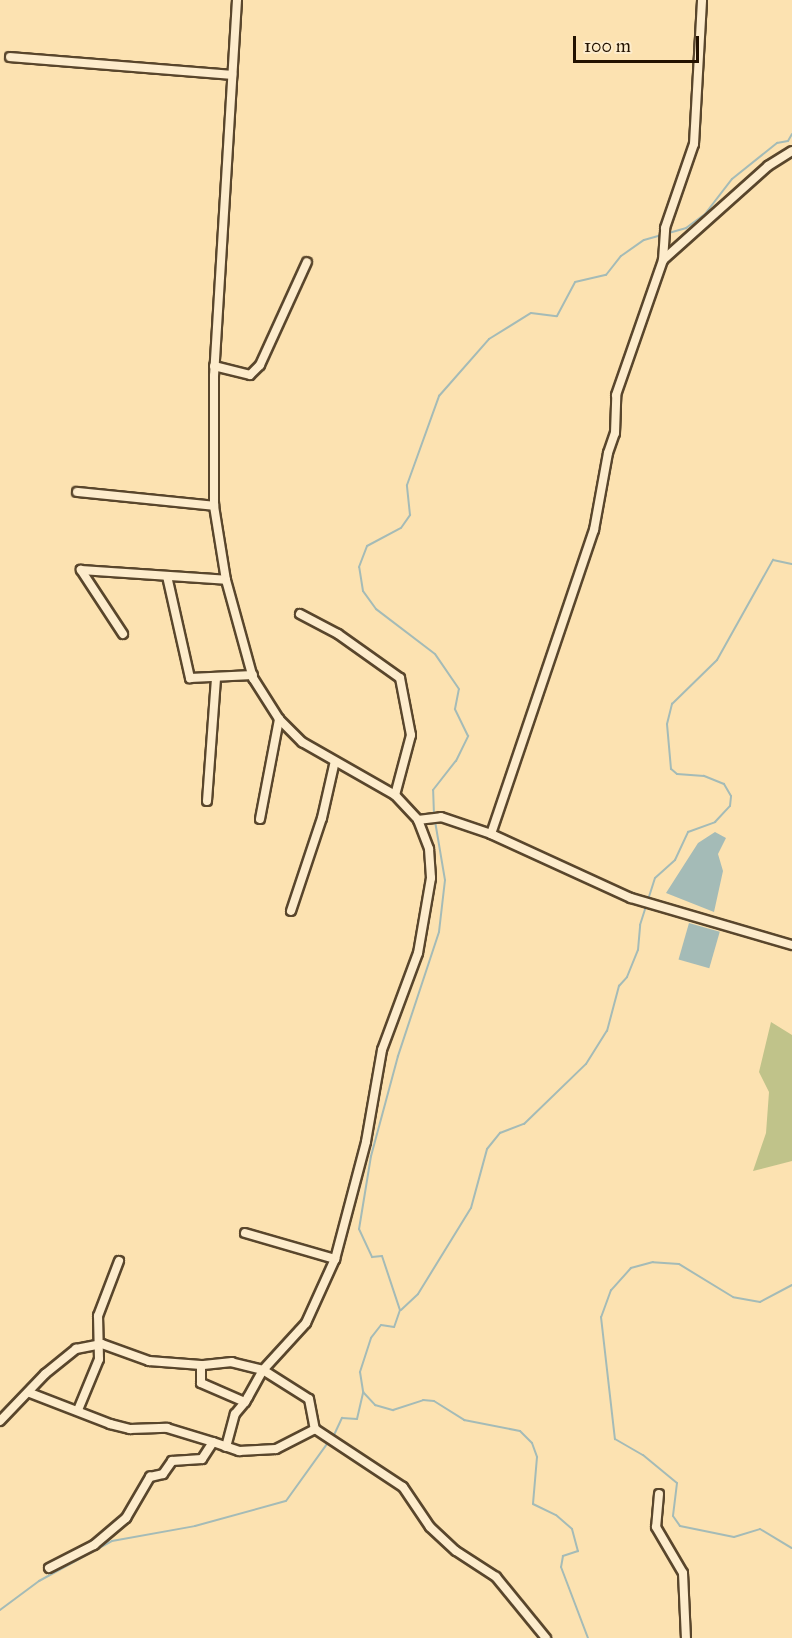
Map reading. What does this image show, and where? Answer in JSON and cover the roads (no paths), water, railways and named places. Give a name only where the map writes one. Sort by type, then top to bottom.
[{"type":"street","points":[[226,1447],[235,1414],[263,1370],[306,1323],[335,1259],[366,1142],[382,1050],[418,953],[427,912],[431,878],[429,849],[418,820],[395,795],[302,742],[279,719],[253,675],[226,580],[214,506],[214,366],[237,0]]},
{"type":"street","points":[[491,834],[594,530],[608,453],[615,433],[616,395],[663,260],[665,228],[694,144],[702,0]]},
{"type":"street","points":[[10,57],[232,75]]},
{"type":"street","points":[[663,260],[768,166],[792,151]]},
{"type":"street","points":[[214,366],[250,375],[260,365],[308,262]]},
{"type":"street","points":[[77,492],[214,506]]},
{"type":"street","points":[[123,634],[81,570],[226,580]]},
{"type":"street","points":[[167,576],[190,678],[253,675]]},
{"type":"street","points":[[300,614],[338,634],[400,678],[411,735],[395,795]]},
{"type":"street","points":[[207,801],[216,677]]},
{"type":"street","points":[[260,819],[279,719]]},
{"type":"street","points":[[291,911],[322,818],[335,761]]},
{"type":"street","points":[[418,820],[441,817],[491,834],[658,908],[792,945]]},
{"type":"street","points":[[245,1233],[335,1259]]},
{"type":"street","points":[[78,1410],[99,1359],[102,1344],[98,1316],[119,1261]]},
{"type":"street","points":[[0,1421],[30,1393],[45,1374],[76,1349],[102,1344],[149,1361],[201,1365],[232,1362],[263,1370],[309,1399],[315,1429],[403,1487],[430,1527],[456,1551],[496,1577],[546,1638]]},
{"type":"street","points":[[201,1365],[201,1383],[244,1402]]},
{"type":"street","points":[[30,1393],[110,1424],[130,1429],[167,1428],[239,1451],[276,1449],[315,1429]]},
{"type":"street","points":[[49,1568],[94,1545],[126,1518],[150,1477],[163,1474],[172,1461],[202,1459],[213,1442]]},
{"type":"street","points":[[659,1494],[656,1527],[683,1573],[686,1638]]},
{"type":"water","points":[[715,832],[726,838],[718,854],[723,871],[714,912],[666,893],[698,843]]},
{"type":"water","points":[[689,923],[720,932],[709,968],[679,960]]},
{"type":"waterway","points":[[434,815],[433,790],[456,761],[468,736],[455,709],[459,689],[435,654],[376,609],[363,591],[359,567],[367,546],[401,528],[410,515],[407,485],[439,396],[489,339],[531,313],[557,316],[575,282],[606,275],[621,256],[644,240],[686,228],[705,214],[732,179],[777,143],[788,141],[792,134]]},
{"type":"waterway","points":[[401,1310],[418,1294],[471,1208],[487,1149],[500,1133],[524,1124],[586,1064],[607,1031],[619,986],[627,977],[638,950],[640,925],[655,878],[675,860],[688,832],[715,822],[730,806],[731,796],[724,784],[704,776],[677,774],[671,769],[667,724],[672,704],[717,660],[773,560],[792,564]]},
{"type":"waterway","points":[[435,821],[445,880],[439,932],[398,1056],[371,1156],[359,1229],[372,1257],[382,1256],[400,1310],[394,1327],[381,1325],[371,1338],[360,1372],[363,1392],[375,1405],[393,1410],[423,1400],[434,1401],[464,1420],[520,1431],[532,1443],[537,1457],[533,1504],[556,1515],[572,1529],[578,1551],[563,1556],[561,1567],[588,1638]]},
{"type":"waterway","points":[[792,1285],[760,1302],[733,1297],[679,1264],[653,1262],[631,1268],[611,1290],[601,1317],[615,1439],[643,1455],[677,1483],[673,1516],[680,1526],[734,1537],[760,1529],[792,1548]]},
{"type":"waterway","points":[[334,1435],[342,1418],[357,1419],[363,1392]]},
{"type":"waterway","points":[[0,1610],[39,1581],[112,1541],[195,1526],[286,1501],[327,1444]]}]
